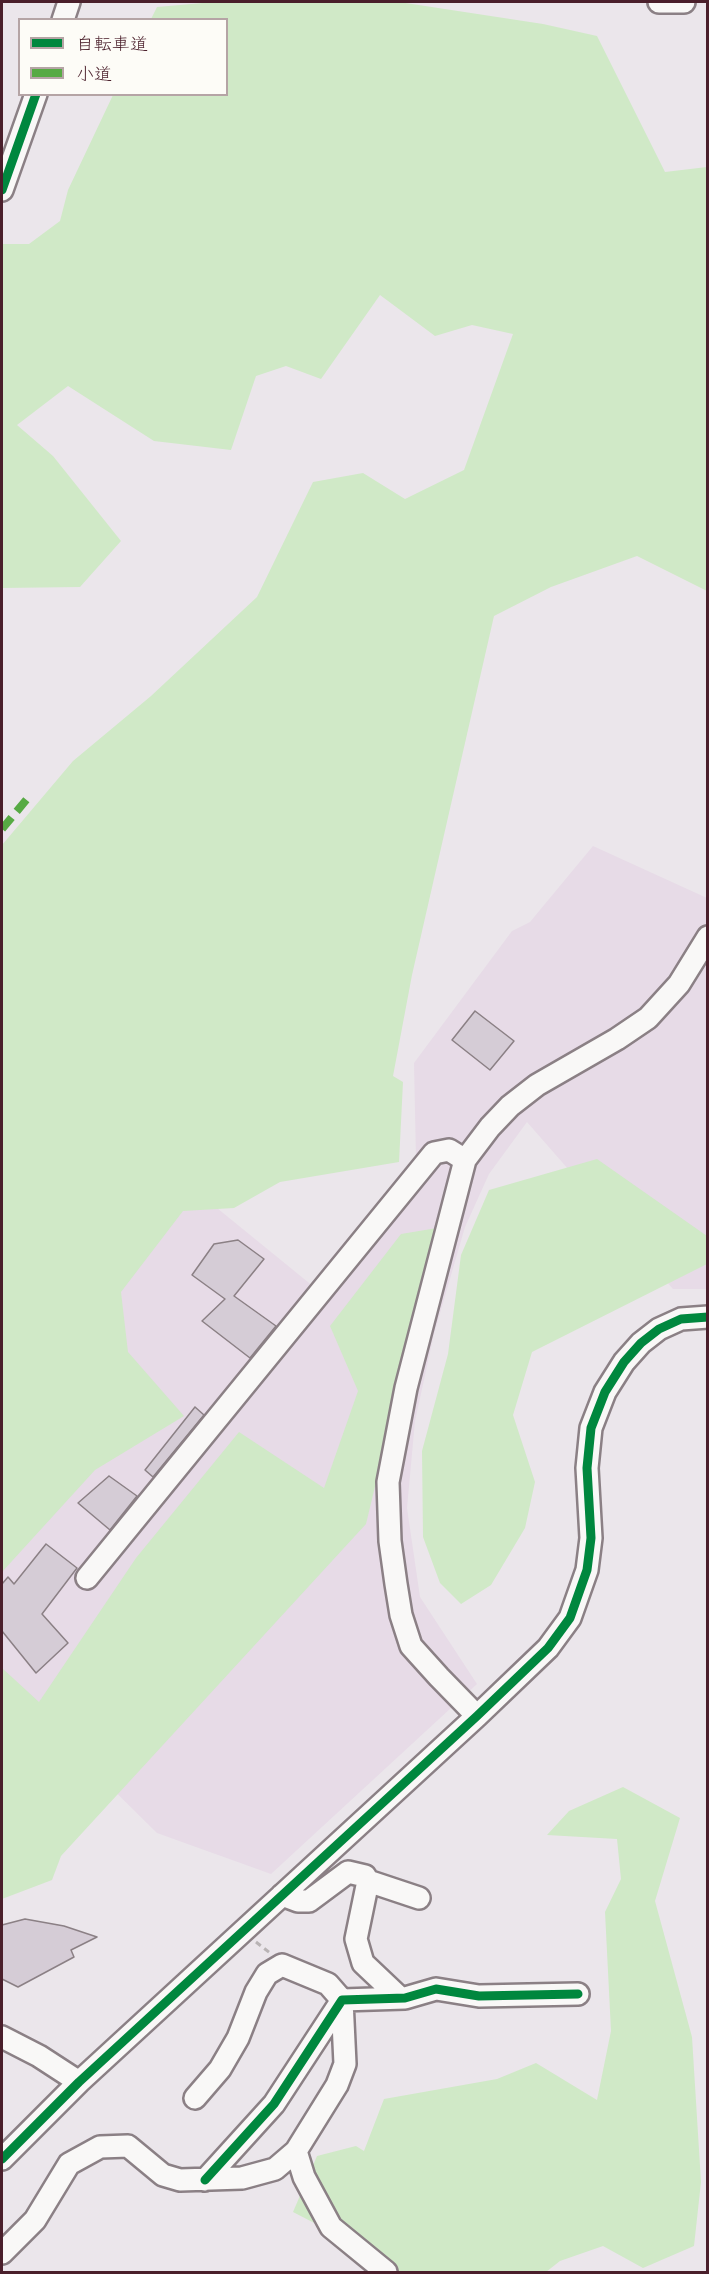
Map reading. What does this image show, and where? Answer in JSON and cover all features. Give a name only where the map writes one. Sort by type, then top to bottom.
[{"type":"street","points":[[64,18],[69,2]]},
{"type":"street","points":[[659,2],[684,2]]},
{"type":"street","points":[[2,190],[35,96]]},
{"type":"street","points":[[477,1716],[411,1646],[401,1615],[396,1584],[390,1541],[388,1482],[406,1388],[465,1160],[490,1127],[510,1106],[537,1085],[617,1039],[648,1018],[679,984],[708,937]]},
{"type":"street","points":[[87,1578],[434,1153],[448,1150],[465,1160]]},
{"type":"street","points":[[2,2159],[79,2082],[548,1648],[570,1618],[587,1570],[591,1538],[587,1468],[591,1428],[605,1392],[624,1362],[641,1343],[659,1329],[681,1319],[708,1317]]},
{"type":"street","points":[[282,1895],[298,1901],[309,1901],[348,1872],[365,1876],[368,1881],[419,1898]]},
{"type":"street","points":[[368,1881],[356,1939],[358,1947],[363,1964],[400,1998]]},
{"type":"street","points":[[2,2253],[35,2220],[69,2164],[100,2147],[129,2146],[163,2175],[180,2180],[242,2178],[275,2169],[296,2151],[337,2085],[345,2064],[342,2000],[328,1984],[282,1965],[267,1974],[256,1992],[238,2038],[220,2069],[195,2098]]},
{"type":"street","points":[[342,2000],[400,1998],[436,1989],[479,1996],[578,1994]]},
{"type":"street","points":[[205,2180],[274,2104],[342,2000]]},
{"type":"street","points":[[2,2037],[39,2056],[79,2082]]},
{"type":"street","points":[[296,2151],[304,2177],[331,2227],[386,2272]]},
{"type":"path","points":[[242,1931],[265,1948],[282,1965]]},
{"type":"shaded area","points":[[593,846],[707,898],[707,1289],[673,1289],[527,1122],[489,1174],[465,1227],[434,1334],[415,1421],[407,1508],[420,1597],[477,1684],[271,1874],[157,1833],[2,1680],[2,1532],[106,1354],[106,1255],[185,1182],[314,1287],[416,1159],[414,1063],[512,931],[530,922]]},
{"type":"green space","points":[[214,2],[399,2],[543,24],[597,36],[665,172],[707,167],[707,591],[637,556],[551,587],[494,616],[412,975],[393,1076],[403,1082],[399,1162],[280,1182],[234,1208],[183,1211],[121,1292],[128,1352],[184,1416],[95,1470],[2,1572],[2,845],[73,761],[151,696],[257,597],[313,482],[363,473],[405,499],[464,470],[513,334],[472,325],[435,336],[380,295],[321,379],[286,366],[256,376],[231,450],[154,441],[68,386],[17,425],[53,456],[121,541],[80,587],[2,588],[2,244],[29,244],[60,221],[68,190],[113,96],[228,96],[228,18],[152,18],[157,7]]},
{"type":"green space","points":[[597,1159],[707,1236],[707,1264],[532,1352],[513,1415],[535,1482],[525,1528],[491,1585],[461,1604],[440,1583],[423,1537],[422,1451],[448,1354],[461,1255],[489,1190]]},
{"type":"green space","points":[[437,1228],[366,1524],[61,1856],[52,1880],[2,1899],[2,1668],[39,1702],[136,1558],[239,1432],[324,1488],[358,1391],[330,1326],[401,1234]]},
{"type":"green space","points":[[623,1787],[680,1818],[655,1901],[692,2037],[701,2182],[694,2246],[643,2268],[603,2246],[560,2261],[546,2272],[391,2272],[351,2242],[293,2212],[317,2156],[356,2146],[364,2151],[384,2099],[497,2079],[536,2063],[597,2100],[611,2031],[605,1912],[621,1879],[617,1839],[547,1835],[569,1811]]},
{"type":"building","points":[[475,1011],[514,1041],[490,1070],[452,1040]]},
{"type":"building","points":[[238,1240],[264,1259],[234,1296],[276,1326],[250,1358],[202,1321],[225,1299],[192,1275],[214,1244]]},
{"type":"building","points":[[195,1407],[204,1415],[153,1477],[145,1470]]},
{"type":"building","points":[[109,1476],[137,1496],[110,1530],[78,1503]]},
{"type":"building","points":[[46,1544],[77,1568],[42,1614],[68,1643],[36,1673],[2,1631],[2,1584],[8,1577],[14,1584]]},
{"type":"building","points":[[25,1919],[64,1926],[97,1937],[71,1950],[74,1957],[18,1987],[2,1979],[2,1925]]},
{"type":"marked path","points":[[2,829],[27,799]]},
{"type":"cycle path","points":[[2,190],[35,96]]},
{"type":"cycle path","points":[[2,2159],[79,2082],[548,1648],[570,1618],[587,1570],[591,1538],[587,1468],[591,1428],[605,1392],[624,1362],[641,1343],[659,1329],[681,1319],[708,1317]]},
{"type":"cycle path","points":[[205,2180],[274,2104],[342,2000],[405,1998],[436,1989],[479,1996],[578,1994]]}]
